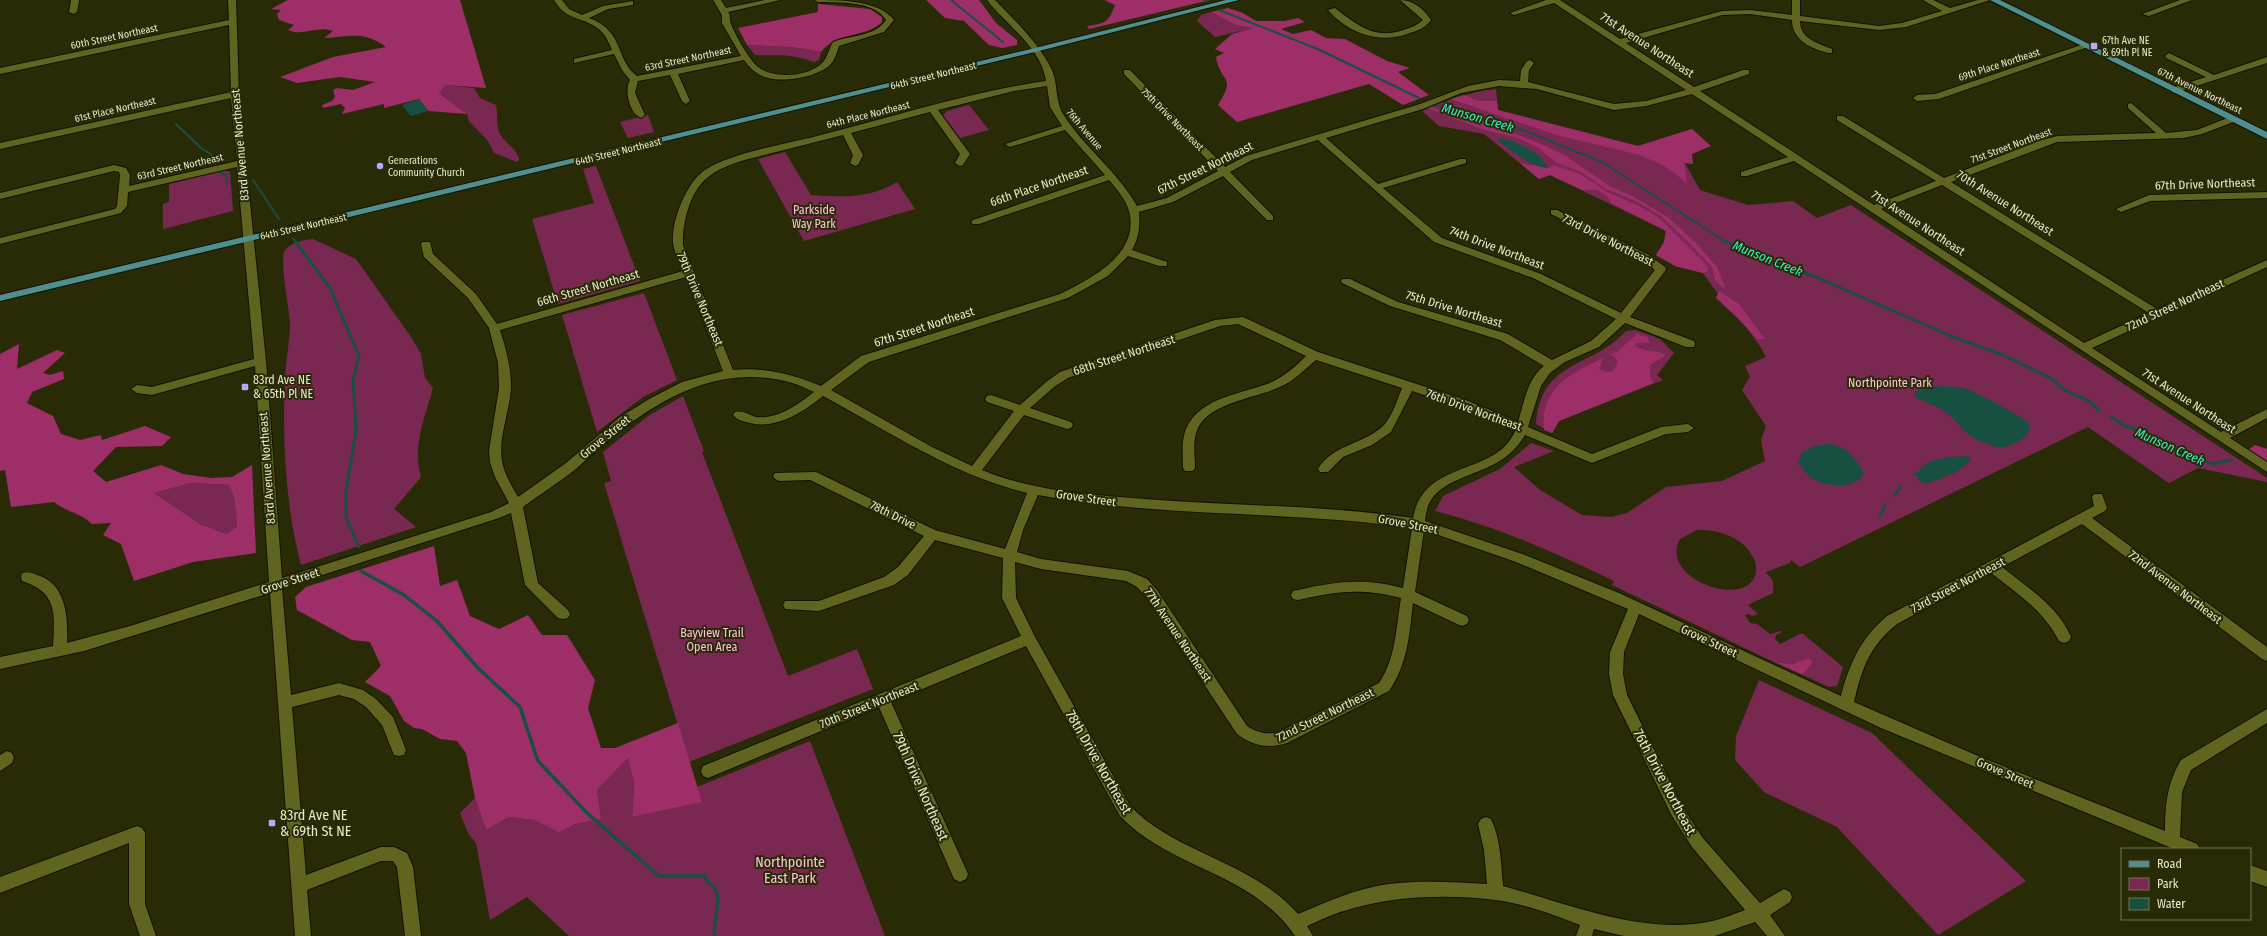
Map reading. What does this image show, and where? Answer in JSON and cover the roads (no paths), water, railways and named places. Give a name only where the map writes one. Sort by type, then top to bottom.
[{"type":"main road","name":"64th Street Northeast","points":[[0,298],[1035,50],[1235,0]]},
{"type":"main road","name":"67th Avenue Northeast","points":[[1994,0],[2267,136]]},
{"type":"street","points":[[73,12],[75,0]]},
{"type":"street","name":"83rd Avenue Northeast","points":[[232,0],[235,94],[260,361],[303,936]]},
{"type":"street","points":[[558,0],[564,10],[604,28],[618,51],[628,72],[635,79],[630,85],[629,90],[641,115]]},
{"type":"street","points":[[717,0],[724,11],[726,23],[754,68],[766,75],[789,77],[810,73],[828,62],[836,44],[872,33],[888,24],[889,15],[885,10],[875,5],[818,0]]},
{"type":"street","points":[[724,11],[776,0]]},
{"type":"street","name":"76th Avenue","points":[[992,0],[1035,50],[1048,70],[1052,100],[1056,112],[1067,127],[1126,193],[1134,210]]},
{"type":"street","points":[[1332,10],[1365,34],[1392,36],[1418,27],[1427,20],[1423,14],[1404,0]]},
{"type":"street","points":[[1514,12],[1554,0]]},
{"type":"street","name":"71st Avenue Northeast","points":[[1554,0],[2267,468]]},
{"type":"street","points":[[1796,0],[1798,19],[1796,29],[1800,36],[1810,43],[1830,51]]},
{"type":"street","points":[[1927,0],[1949,11]]},
{"type":"street","points":[[1620,42],[1722,13],[1750,12],[1879,28],[1903,25],[1986,0]]},
{"type":"street","points":[[2146,14],[2188,0]]},
{"type":"street","points":[[583,18],[608,6],[630,2]]},
{"type":"street","name":"60th Street Northeast","points":[[0,71],[233,22]]},
{"type":"street","name":"69th Place Northeast","points":[[1917,98],[1936,96],[2087,46]]},
{"type":"street","points":[[577,61],[618,51]]},
{"type":"street","points":[[2169,56],[2214,78]]},
{"type":"street","name":"63rd Street Northeast","points":[[635,79],[746,57]]},
{"type":"street","points":[[2175,90],[2267,60]]},
{"type":"street","points":[[1524,84],[1525,70],[1530,63]]},
{"type":"street","points":[[673,72],[686,101]]},
{"type":"street","name":"75th Drive Northeast","points":[[1126,72],[1270,218]]},
{"type":"street","name":"67th Street Northeast","points":[[738,415],[758,421],[781,417],[799,408],[848,369],[865,359],[1064,296],[1092,283],[1115,266],[1126,252],[1134,233],[1136,221],[1134,210],[1157,205],[1170,200],[1249,158],[1420,107],[1440,97],[1468,89],[1497,84],[1524,84],[1614,107],[1628,107],[1648,104],[1746,72]]},
{"type":"street","name":"64th Place Northeast","points":[[698,181],[709,171],[731,161],[1014,88],[1050,83]]},
{"type":"street","name":"61st Place Northeast","points":[[0,146],[235,94]]},
{"type":"street","points":[[2131,106],[2163,135]]},
{"type":"street","points":[[932,109],[965,154],[960,163]]},
{"type":"street","name":"70th Avenue Northeast","points":[[1840,118],[1945,181],[2156,313]]},
{"type":"street","name":"71st Street Northeast","points":[[1873,209],[2057,139],[2163,135],[2199,132],[2233,119]]},
{"type":"street","points":[[1010,144],[1067,127]]},
{"type":"street","points":[[846,131],[858,155],[855,163]]},
{"type":"street","name":"74th Drive Northeast","points":[[1320,137],[1430,235],[1438,240],[1537,276],[1622,318],[1690,344]]},
{"type":"street","points":[[1744,174],[1795,158]]},
{"type":"street","points":[[1378,188],[1463,161]]},
{"type":"street","name":"63rd Street Northeast","points":[[124,190],[241,163]]},
{"type":"street","points":[[0,196],[114,168],[123,170],[125,175],[122,206],[118,211],[0,241]]},
{"type":"street","name":"66th Place Northeast","points":[[976,222],[1019,208],[1051,194],[1112,176]]},
{"type":"street","name":"79th Drive Northeast","points":[[698,181],[689,195],[677,235],[678,245],[729,373]]},
{"type":"street","name":"67th Drive Northeast","points":[[2121,208],[2149,198],[2267,195]]},
{"type":"street","name":"73rd Drive Northeast","points":[[1554,212],[1645,257],[1660,270],[1622,318]]},
{"type":"street","points":[[426,244],[428,254],[472,296],[494,328],[504,363],[505,388],[495,451],[496,462],[501,477],[516,505],[532,585],[562,614]]},
{"type":"street","points":[[1126,252],[1163,264]]},
{"type":"street","name":"72nd Street Northeast","points":[[2084,347],[2267,263]]},
{"type":"street","name":"66th Street Northeast","points":[[494,328],[689,273]]},
{"type":"street","name":"75th Drive Northeast","points":[[1346,281],[1394,304],[1504,337],[1552,365]]},
{"type":"street","points":[[1408,595],[1419,524],[1425,500],[1435,488],[1494,461],[1509,450],[1522,428],[1540,377],[1552,365],[1602,339],[1622,318]]},
{"type":"street","name":"76th Drive Northeast","points":[[1239,320],[1314,355],[1408,387],[1443,396],[1522,428],[1592,459],[1665,430],[1688,428]]},
{"type":"street","name":"68th Street Northeast","points":[[974,472],[1021,410],[1046,385],[1064,375],[1219,323],[1239,320]]},
{"type":"street","points":[[1189,468],[1192,428],[1201,415],[1217,406],[1278,383],[1291,376],[1314,355]]},
{"type":"street","points":[[137,389],[152,391],[260,361]]},
{"type":"street","name":"Grove Street","points":[[0,663],[84,645],[130,632],[495,515],[516,505],[611,438],[644,409],[670,391],[696,380],[729,373],[770,373],[794,378],[823,390],[921,448],[974,472],[1034,491],[1124,504],[1320,512],[1419,524],[1527,559],[1636,606],[1846,705],[2190,848]]},
{"type":"street","points":[[1324,469],[1339,454],[1368,442],[1387,429],[1395,416],[1408,387]]},
{"type":"street","points":[[991,400],[1067,425]]},
{"type":"street","points":[[2221,437],[2267,413]]},
{"type":"street","name":"78th Drive","points":[[779,476],[812,475],[932,534],[1009,556]]},
{"type":"street","name":"78th Drive Northeast","points":[[1034,491],[1017,530],[1009,556],[1009,598],[1029,639],[1126,811],[1137,824],[1157,839],[1227,871],[1258,889],[1297,922],[1305,936]]},
{"type":"street","name":"73rd Street Northeast","points":[[1846,705],[1856,663],[1866,644],[1878,631],[1892,620],[2084,519],[2101,508],[2098,497]]},
{"type":"street","name":"72nd Avenue Northeast","points":[[2084,519],[2267,655]]},
{"type":"street","points":[[790,605],[819,606],[889,581],[903,571],[932,534]]},
{"type":"street","name":"77th Avenue Northeast","points":[[1009,556],[1041,564],[1128,576],[1142,583],[1152,594],[1242,730],[1252,738]]},
{"type":"street","points":[[1992,567],[2053,617],[2061,628],[2064,637]]},
{"type":"street","points":[[27,577],[46,585],[52,594],[61,616],[60,650]]},
{"type":"street","points":[[1298,595],[1332,587],[1376,588],[1408,595],[1462,620]]},
{"type":"street","name":"72nd Street Northeast","points":[[1252,738],[1272,742],[1384,687],[1393,674],[1399,658],[1408,595]]},
{"type":"street","name":"76th Drive Northeast","points":[[1636,606],[1617,652],[1616,674],[1620,695],[1677,811],[1697,842],[1777,936]]},
{"type":"street","name":"70th Street Northeast","points":[[708,770],[1029,639]]},
{"type":"street","points":[[285,702],[339,689],[358,694],[371,704],[388,721],[399,750]]},
{"type":"street","name":"79th Drive Northeast","points":[[883,699],[960,874]]},
{"type":"street","points":[[2172,841],[2174,788],[2179,775],[2186,765],[2267,715]]},
{"type":"street","points":[[1486,824],[1492,850],[1496,892]]},
{"type":"street","points":[[0,884],[137,833],[137,904],[148,936]]},
{"type":"street","points":[[300,886],[381,854],[394,854],[402,858],[405,867],[413,936]]},
{"type":"street","points":[[2251,872],[2267,879]]},
{"type":"street","points":[[1297,922],[1343,903],[1388,892],[1441,889],[1496,892],[1552,907],[1589,920],[1642,932],[1679,933],[1712,929],[1757,914],[1784,897]]},
{"type":"street","points":[[1584,936],[1589,920]]},
{"type":"water","points":[[419,99],[428,111],[411,116],[402,105]]},
{"type":"water","points":[[1498,138],[1519,144],[1534,152],[1545,163],[1547,168],[1527,161],[1509,149],[1498,140]]},
{"type":"water","points":[[1939,386],[1964,388],[1987,398],[2028,423],[2030,427],[2029,432],[2026,436],[2013,445],[2004,447],[1994,446],[1977,440],[1968,434],[1942,410],[1915,397],[1915,391]]},
{"type":"water","points":[[1830,444],[1842,448],[1851,454],[1864,474],[1859,479],[1846,485],[1829,485],[1809,476],[1798,463],[1802,452],[1817,445]]},
{"type":"water","points":[[1965,456],[1971,457],[1970,461],[1957,472],[1926,484],[1918,480],[1922,467],[1927,463],[1942,458]]},
{"type":"waterway","points":[[951,0],[1003,42]]},
{"type":"waterway","name":"Munson Creek","points":[[1219,10],[1320,50],[1419,98]]},
{"type":"waterway","name":"Munson Creek","points":[[1436,105],[1508,124],[1602,162],[1726,242]]},
{"type":"waterway","points":[[176,124],[201,148],[218,159]]},
{"type":"waterway","points":[[218,172],[226,175],[227,184]]},
{"type":"waterway","points":[[253,180],[279,219]]},
{"type":"waterway","points":[[293,238],[296,242]]},
{"type":"waterway","points":[[295,241],[330,288],[359,356],[353,380],[356,430],[346,491],[346,517],[359,547]]},
{"type":"waterway","name":"Munson Creek","points":[[1725,241],[1754,255],[1816,277],[1953,337],[2003,355],[2054,380],[2065,390],[2089,401],[2099,411]]},
{"type":"waterway","name":"Munson Creek","points":[[2111,417],[2123,425],[2158,438],[2211,464],[2232,460]]},
{"type":"waterway","points":[[1894,495],[1901,487]]},
{"type":"waterway","points":[[1880,516],[1885,505]]},
{"type":"waterway","points":[[361,571],[404,595],[437,621],[478,668],[520,707],[538,761],[588,814],[659,876],[705,876],[707,882],[713,886],[717,892],[718,899],[714,929],[715,936]]},
{"type":"place","name":"67th Ave NE & 69th Pl NE","points":[[2094,46]]},
{"type":"place","name":"Generations Community Church","points":[[380,166]]},
{"type":"place","name":"83rd Ave NE & 65th Pl NE","points":[[245,387]]},
{"type":"place","name":"83rd Ave NE & 69th St NE","points":[[272,823]]},
{"type":"park label","name":"Parkside Way Park","points":[[814,217]]},
{"type":"park label","name":"Northpointe Park","points":[[1890,383]]},
{"type":"park label","name":"Bayview Trail Open Area","points":[[712,640]]},
{"type":"park label","name":"Northpointe East Park","points":[[790,870]]}]
